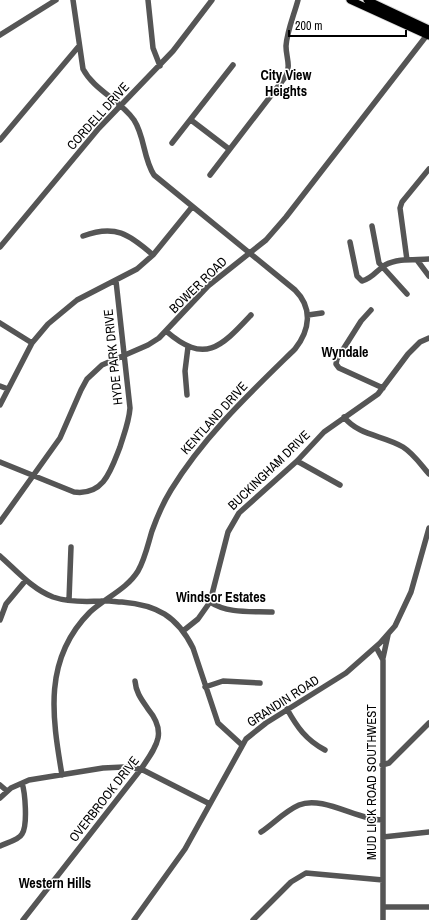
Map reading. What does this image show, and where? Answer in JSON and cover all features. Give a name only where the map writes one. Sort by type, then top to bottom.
[{"type":"main road","points":[[350,0],[428,33]]},
{"type":"main road","points":[[367,0],[428,33]]},
{"type":"street","points":[[0,35],[56,0]]},
{"type":"street","points":[[73,0],[81,65],[85,73],[93,82],[121,104],[138,127],[146,158],[154,175],[299,294],[306,307],[308,315],[322,313]]},
{"type":"street","points":[[148,0],[153,48],[160,66]]},
{"type":"street","name":"CORDELL DRIVE","points":[[0,247],[121,104],[160,66],[212,0]]},
{"type":"street","points":[[210,175],[286,76],[289,68],[286,52],[287,40],[298,0]]},
{"type":"street","name":"BOWER ROAD","points":[[0,522],[60,438],[81,390],[87,380],[102,366],[125,354],[154,342],[216,279],[266,240],[286,217],[428,33]]},
{"type":"street","points":[[0,140],[79,46]]},
{"type":"street","points":[[172,143],[233,65]]},
{"type":"street","points":[[191,120],[229,149]]},
{"type":"street","points":[[407,260],[400,208],[402,202],[429,169]]},
{"type":"street","points":[[0,405],[32,343],[42,330],[77,300],[137,269],[153,255],[192,207]]},
{"type":"street","points":[[372,226],[378,259],[382,267],[388,271],[407,294]]},
{"type":"street","points":[[83,236],[98,232],[118,231],[131,237],[153,255]]},
{"type":"street","points":[[350,242],[357,276],[360,280],[369,279],[382,267],[390,263],[407,260],[429,259]]},
{"type":"street","points":[[417,260],[429,276]]},
{"type":"street","name":"HYDE PARK DRIVE","points":[[0,462],[79,493],[88,492],[104,481],[111,469],[130,415],[125,354],[116,281]]},
{"type":"street","points":[[371,310],[361,321],[337,359],[336,364],[339,368],[383,388]]},
{"type":"street","points":[[166,331],[188,347],[204,350],[219,345],[232,336],[251,315]]},
{"type":"street","name":"KENTLAND DRIVE","points":[[62,775],[53,714],[57,672],[63,654],[84,618],[102,601],[125,585],[138,571],[164,503],[187,465],[211,433],[300,343],[307,326],[308,315]]},
{"type":"street","points":[[0,323],[32,343]]},
{"type":"street","name":"BUCKINGHAM DRIVE","points":[[182,631],[198,619],[210,602],[228,532],[244,506],[297,461],[324,432],[378,394],[414,348],[429,338]]},
{"type":"street","points":[[187,395],[185,371],[188,347]]},
{"type":"street","points":[[0,386],[8,389]]},
{"type":"street","points":[[344,417],[353,426],[365,433],[403,447],[429,474]]},
{"type":"street","points":[[297,461],[340,484]]},
{"type":"street","name":"GRANDIN ROAD","points":[[134,920],[166,876],[210,804],[242,745],[255,730],[287,709],[337,680],[376,647],[388,634],[400,617],[411,592],[429,528]]},
{"type":"street","points":[[69,600],[71,547]]},
{"type":"street","points":[[0,556],[26,580],[46,594],[69,600],[140,604],[154,608],[170,618],[182,631],[193,648],[218,723],[242,745]]},
{"type":"street","points":[[0,620],[10,599],[26,580]]},
{"type":"street","points":[[210,602],[219,608],[231,611],[272,612]]},
{"type":"street","points":[[383,660],[388,634]]},
{"type":"street","name":"MUD LICK ROAD SOUTHWEST","points":[[376,647],[383,660],[383,920]]},
{"type":"street","name":"OVERBROOK DRIVE","points":[[23,920],[141,769],[156,746],[159,731],[156,721],[140,697],[135,681]]},
{"type":"street","points":[[205,687],[223,681],[260,684]]},
{"type":"street","points":[[287,709],[306,738],[325,750]]},
{"type":"street","points":[[382,765],[389,762],[429,723]]},
{"type":"street","points":[[0,798],[7,791],[22,782],[114,767],[141,769],[210,804]]},
{"type":"street","points":[[0,846],[19,837],[24,831],[25,798],[22,782]]},
{"type":"street","points":[[0,785],[7,791]]},
{"type":"street","points":[[261,832],[294,807],[308,803],[382,820]]},
{"type":"street","points":[[383,837],[429,832]]},
{"type":"street","points":[[253,920],[291,882],[306,873],[383,880]]},
{"type":"street","points":[[383,907],[429,907]]},
{"type":"district","name":"City View Heights","points":[[286,84]]},
{"type":"district","name":"Wyndale","points":[[345,352]]},
{"type":"district","name":"Windsor Estates","points":[[221,597]]},
{"type":"district","name":"Western Hills","points":[[55,883]]}]
